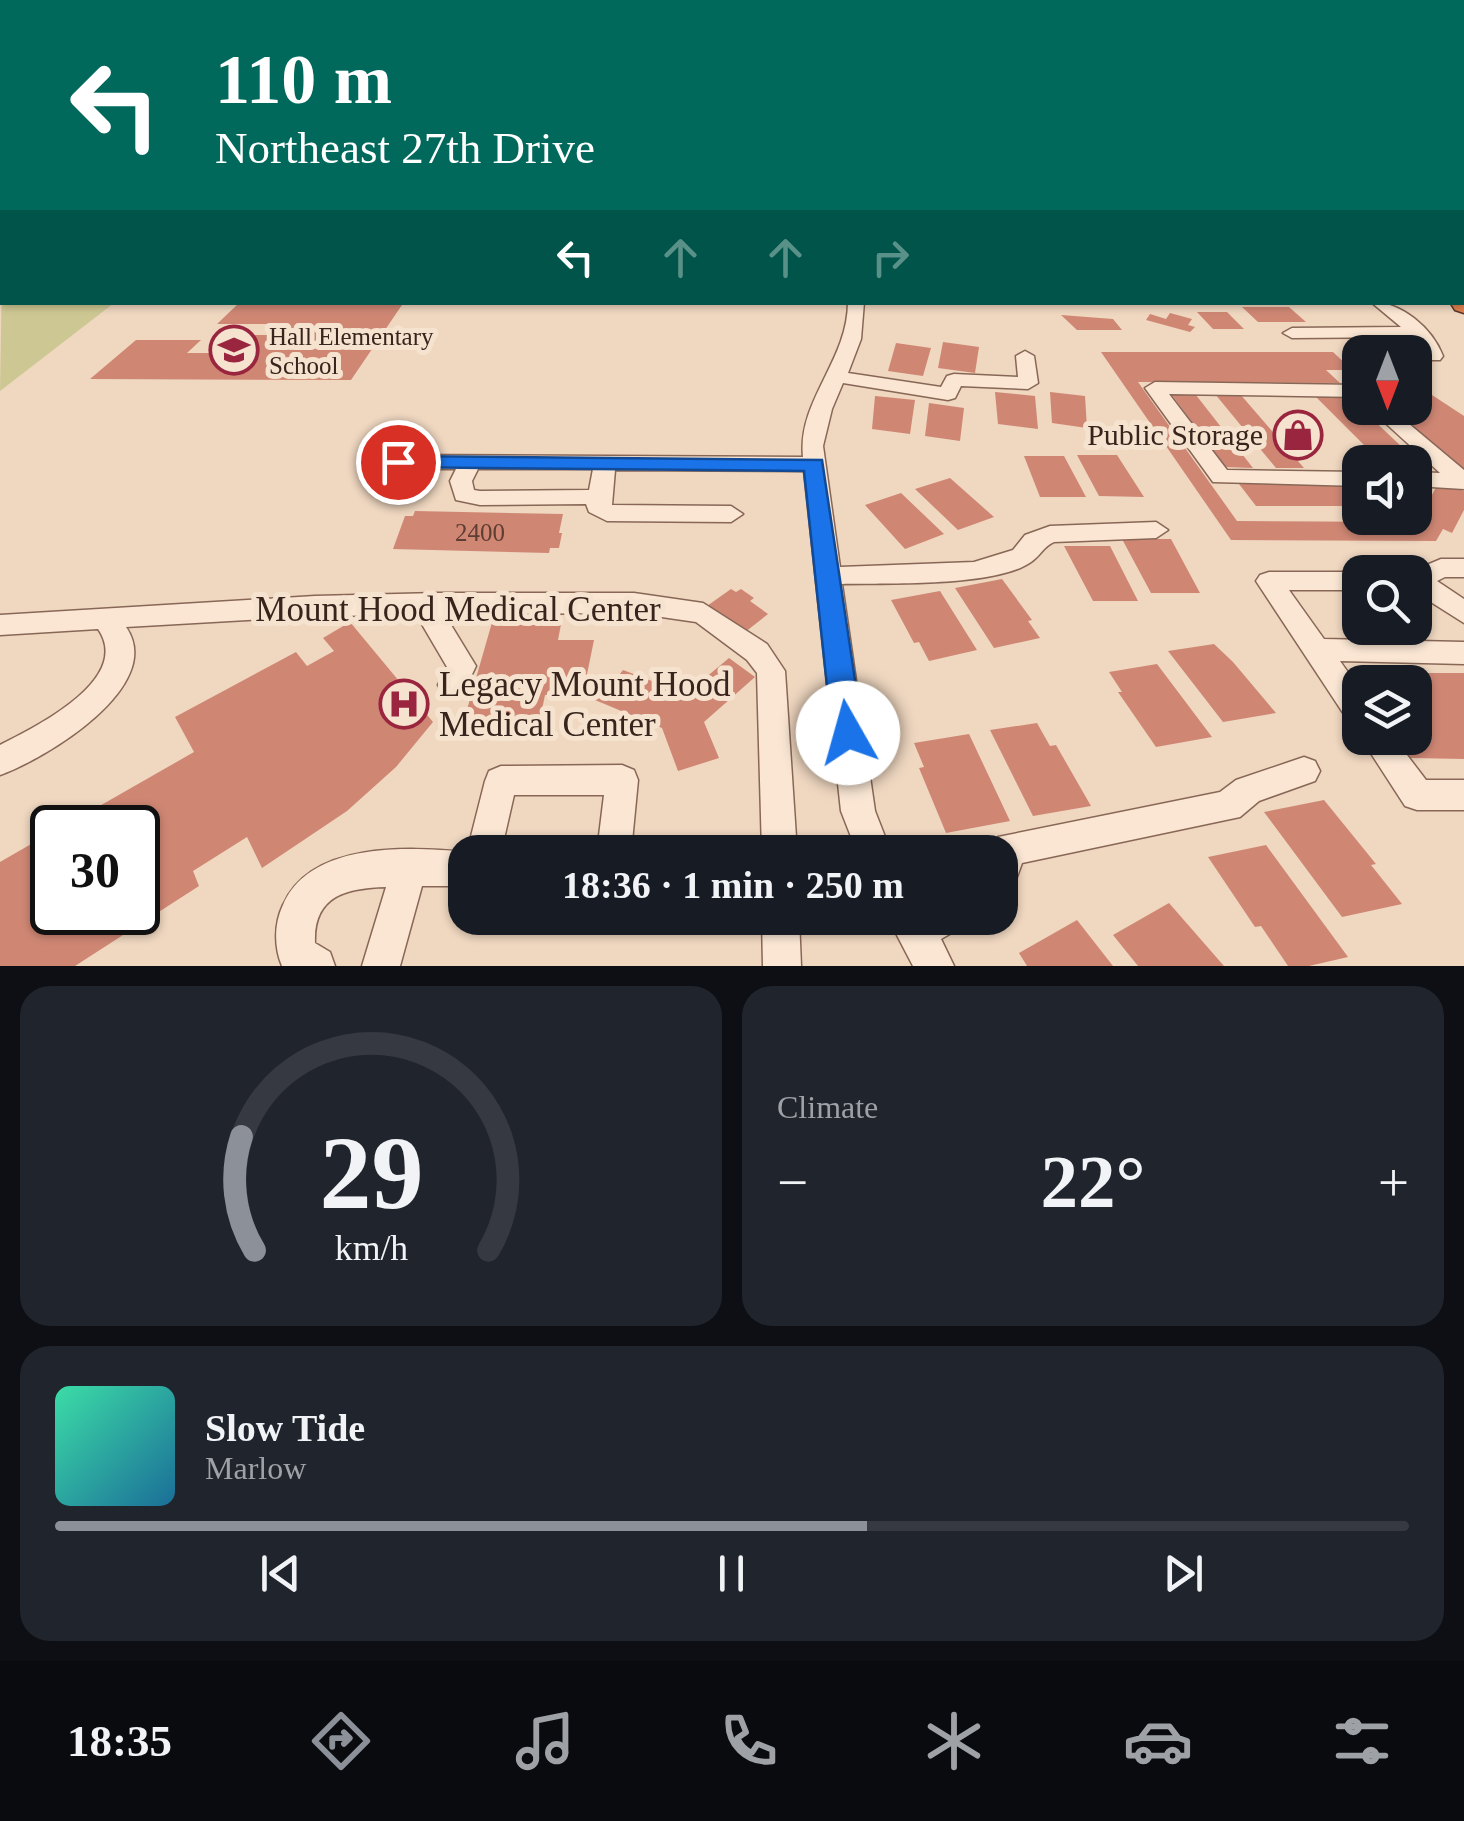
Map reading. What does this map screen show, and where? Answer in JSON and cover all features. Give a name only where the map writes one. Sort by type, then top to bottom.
[{"type":"street","points":[[856,305],[855,334],[813,427],[827,576],[858,811],[867,835]]},
{"type":"street","points":[[1383,305],[1428,338],[1434,356]]},
{"type":"street","points":[[1292,333],[1420,332]]},
{"type":"street","points":[[834,376],[948,394],[954,380],[1028,383],[1025,356]]},
{"type":"street","points":[[1342,391],[1156,388],[1222,477],[1342,478]]},
{"type":"street","points":[[1398,425],[1463,481]]},
{"type":"street","points":[[398,462],[814,464]]},
{"type":"street","points":[[470,463],[462,481],[464,495],[597,497]]},
{"type":"street","points":[[605,464],[597,497],[598,507],[607,513],[732,514]]},
{"type":"street","points":[[1432,480],[1463,481]]},
{"type":"street","points":[[827,576],[975,571],[1022,556],[1034,541],[1050,534],[1156,530]]},
{"type":"street","points":[[1432,572],[1441,568],[1464,568]]},
{"type":"street","points":[[1342,581],[1269,580],[1342,687]]},
{"type":"street","points":[[1432,591],[1464,614]]},
{"type":"street","points":[[438,604],[434,621],[462,666],[453,685]]},
{"type":"street","name":"Mount Hood Medical Center","points":[[0,624],[438,604],[646,604],[704,613],[757,652],[770,670],[779,835]]},
{"type":"street","points":[[0,761],[48,736],[103,691],[118,668],[123,647],[118,631],[106,620]]},
{"type":"street","points":[[1317,650],[1464,652]]},
{"type":"street","points":[[1389,755],[1417,795],[1464,795]]},
{"type":"street","points":[[1018,847],[1228,806],[1248,790],[1304,771]]},
{"type":"street","points":[[488,835],[501,781],[622,780],[616,835]]},
{"type":"street","points":[[316,966],[296,953],[297,914],[326,880],[362,870],[448,869]]},
{"type":"street","points":[[381,966],[409,870]]},
{"type":"street","points":[[781,935],[782,966]]},
{"type":"street","points":[[925,935],[935,966]]},
{"type":"shaded area","points":[[1,305],[111,305],[0,391]]},
{"type":"building","points":[[237,305],[402,305],[351,380],[90,379],[136,340],[201,340],[187,353],[211,353],[219,345],[241,345],[251,335],[272,335],[281,324],[217,324]]},
{"type":"building","points":[[1242,307],[1289,307],[1306,322],[1258,322]]},
{"type":"building","points":[[1197,312],[1227,312],[1244,329],[1213,329]]},
{"type":"building","points":[[1170,313],[1192,319],[1188,325],[1195,327],[1190,332],[1146,320],[1150,314],[1166,319]]},
{"type":"building","points":[[1061,315],[1113,319],[1122,330],[1077,330]]},
{"type":"building","points":[[943,342],[979,347],[975,373],[938,368]]},
{"type":"building","points":[[896,343],[931,348],[923,376],[888,371]]},
{"type":"building","points":[[1101,352],[1333,352],[1342,361],[1342,370],[1326,370],[1340,383],[1138,382],[1237,521],[1342,522],[1342,535],[1432,535],[1432,495],[1439,482],[1464,491],[1464,510],[1452,533],[1443,529],[1436,541],[1231,540]]},
{"type":"building","points":[[995,392],[1035,396],[1038,429],[998,424]]},
{"type":"building","points":[[1050,392],[1085,396],[1087,428],[1052,423]]},
{"type":"building","points":[[1215,394],[1240,394],[1304,468],[1276,468]]},
{"type":"building","points":[[1313,394],[1342,394],[1342,423]]},
{"type":"building","points":[[1172,395],[1196,395],[1253,468],[1225,467]]},
{"type":"building","points":[[1432,395],[1464,416],[1464,469],[1452,469],[1432,451],[1432,445],[1426,445],[1404,425],[1432,425]]},
{"type":"building","points":[[875,396],[915,400],[910,434],[872,429]]},
{"type":"building","points":[[929,403],[964,408],[960,441],[925,436]]},
{"type":"building","points":[[1344,425],[1379,425],[1400,445],[1364,445]]},
{"type":"building","points":[[1077,455],[1117,455],[1144,497],[1099,496]]},
{"type":"building","points":[[1024,456],[1064,456],[1086,497],[1040,497]]},
{"type":"building","points":[[950,478],[994,517],[958,530],[915,489]]},
{"type":"building","points":[[1239,484],[1342,484],[1342,506],[1256,506]]},
{"type":"building","points":[[901,493],[944,534],[905,549],[865,505]]},
{"type":"building","points":[[415,511],[563,514],[559,548],[550,548],[549,553],[393,549],[405,516],[413,516]]},
{"type":"building","points":[[1122,539],[1171,539],[1200,593],[1151,593]]},
{"type":"building","points":[[1064,546],[1110,546],[1138,601],[1093,601]]},
{"type":"building","points":[[1002,579],[1032,620],[1028,621],[1040,638],[994,648],[955,588]]},
{"type":"building","points":[[731,589],[741,589],[768,614],[744,633],[707,606]]},
{"type":"building","points":[[940,591],[977,650],[929,661],[919,642],[914,643],[891,600]]},
{"type":"building","points":[[493,619],[562,619],[558,640],[594,640],[585,684],[606,692],[623,670],[686,694],[729,658],[755,677],[704,722],[719,758],[678,771],[662,728],[583,695],[545,695],[540,719],[464,720]]},
{"type":"building","points":[[350,622],[433,722],[396,767],[347,811],[262,868],[247,837],[193,871],[199,886],[160,911],[160,805],[101,805],[194,752],[175,717],[296,652],[307,666],[334,651],[323,638]]},
{"type":"building","points":[[1214,644],[1276,713],[1223,722],[1168,651]]},
{"type":"building","points":[[1157,664],[1212,737],[1156,747],[1109,672]]},
{"type":"building","points":[[1432,673],[1464,673],[1464,759],[1409,755],[1432,755]]},
{"type":"building","points":[[1037,723],[1050,746],[1056,745],[1091,806],[1033,816],[990,730]]},
{"type":"building","points":[[969,734],[1010,821],[946,833],[919,768],[924,767],[914,743]]},
{"type":"building","points":[[1324,800],[1376,864],[1371,865],[1402,904],[1342,917],[1264,812]]},
{"type":"building","points":[[30,845],[30,935],[123,935],[75,966],[0,966],[0,862]]},
{"type":"building","points":[[1266,845],[1348,957],[1309,966],[1288,966],[1261,926],[1255,927],[1208,857]]},
{"type":"building","points":[[1169,903],[1224,966],[1138,966],[1113,935]]},
{"type":"building","points":[[1077,920],[1113,966],[1027,966],[1019,953]]},
{"type":"place","name":"Hall Elementary School","points":[[234,350]]},
{"type":"place","name":"Public Storage","points":[[1298,435]]},
{"type":"place","name":"Legacy Mount Hood Medical Center","points":[[404,704]]},
{"type":"route","points":[[398,462],[814,464],[848,733]]}]
